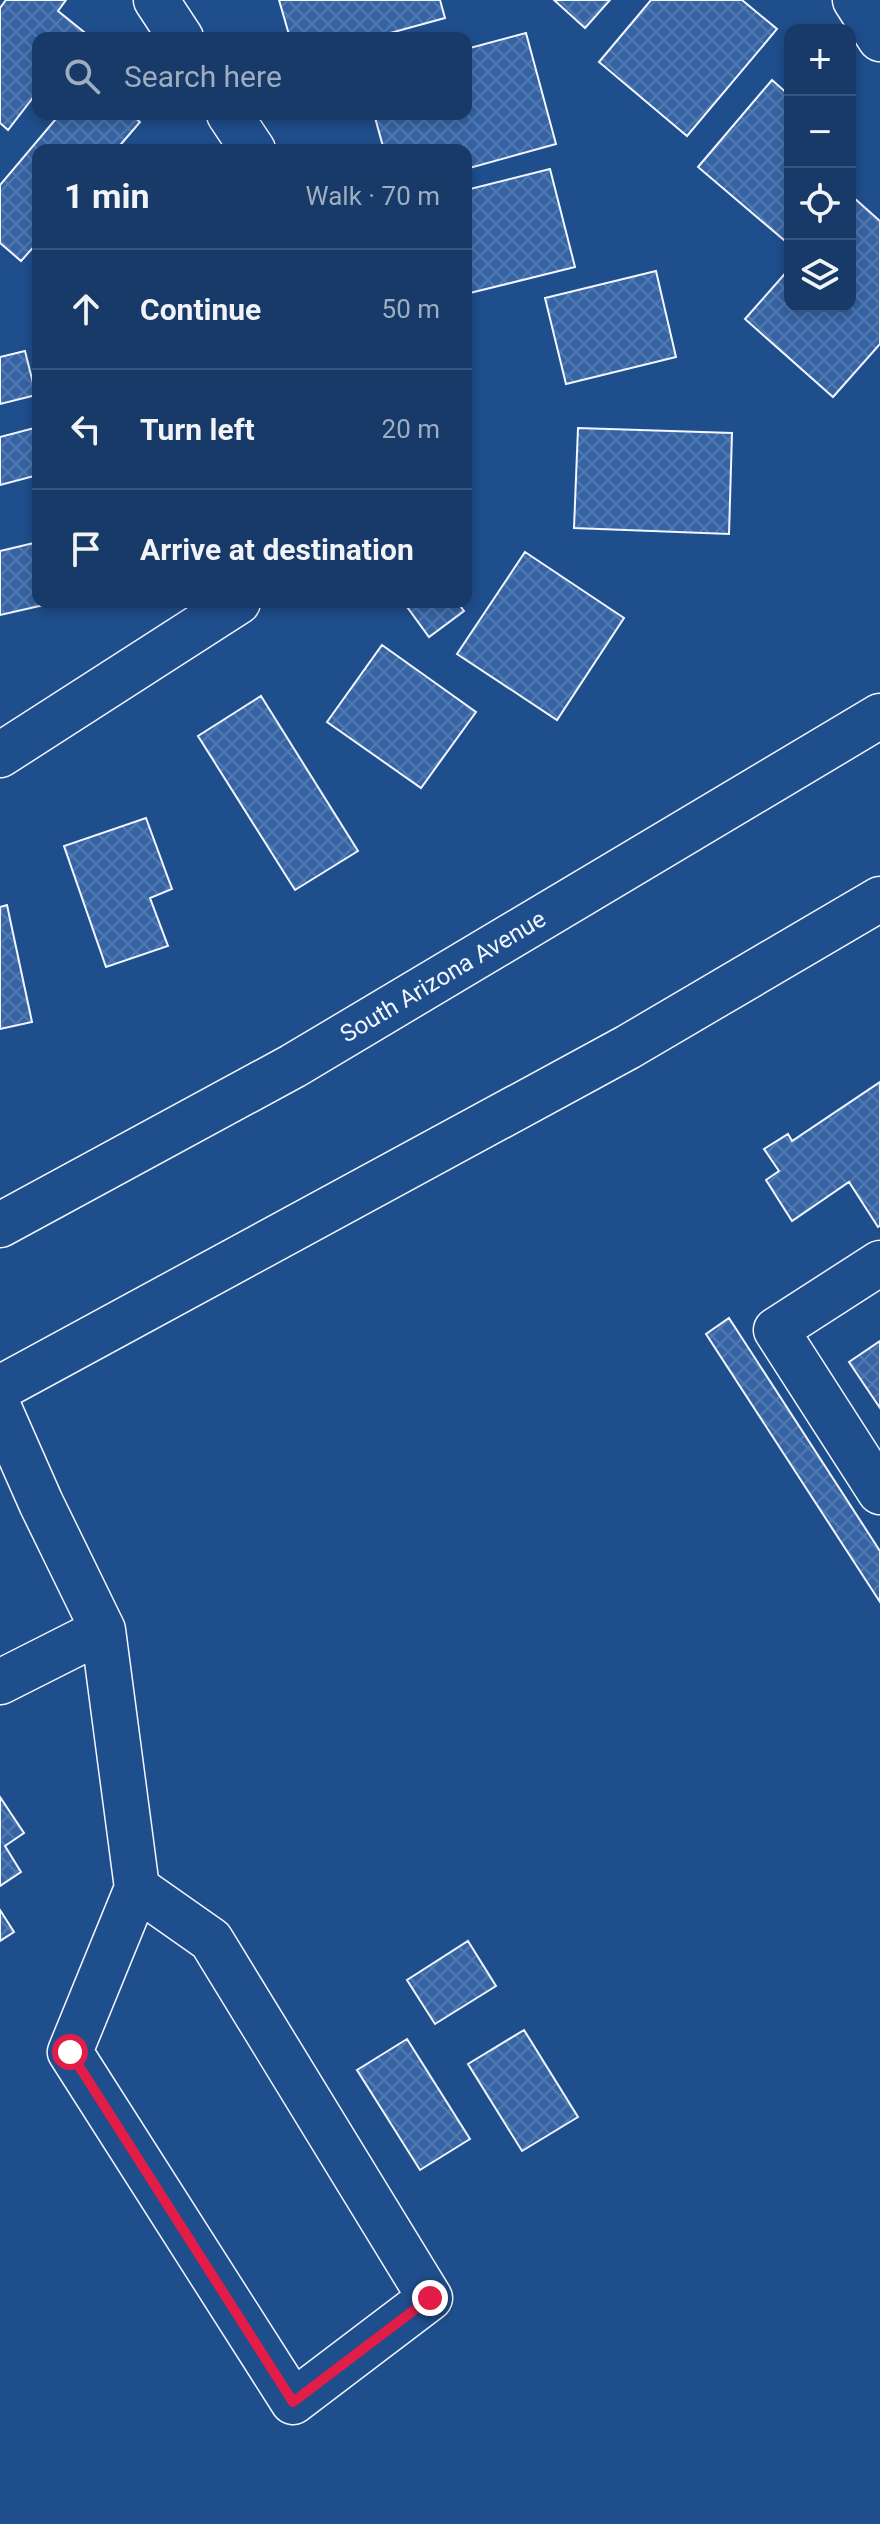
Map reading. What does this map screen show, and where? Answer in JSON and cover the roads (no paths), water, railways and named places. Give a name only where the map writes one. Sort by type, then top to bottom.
[{"type":"main road","points":[[156,0],[177,32]]},
{"type":"main road","points":[[855,0],[880,39]]},
{"type":"main road","points":[[233,120],[249,144]]},
{"type":"main road","points":[[0,755],[229,608]]},
{"type":"main road","name":"South Arizona Avenue","points":[[0,1225],[293,1066],[880,716]]},
{"type":"main road","points":[[0,1388],[628,1047],[880,899]]},
{"type":"main road","points":[[878,1270],[776,1330],[880,1492]]},
{"type":"main road","points":[[0,1410],[103,1630],[137,1888],[70,2052],[293,2402],[430,2298],[211,1940],[137,1888]]},
{"type":"main road","points":[[0,1682],[103,1630]]}]
